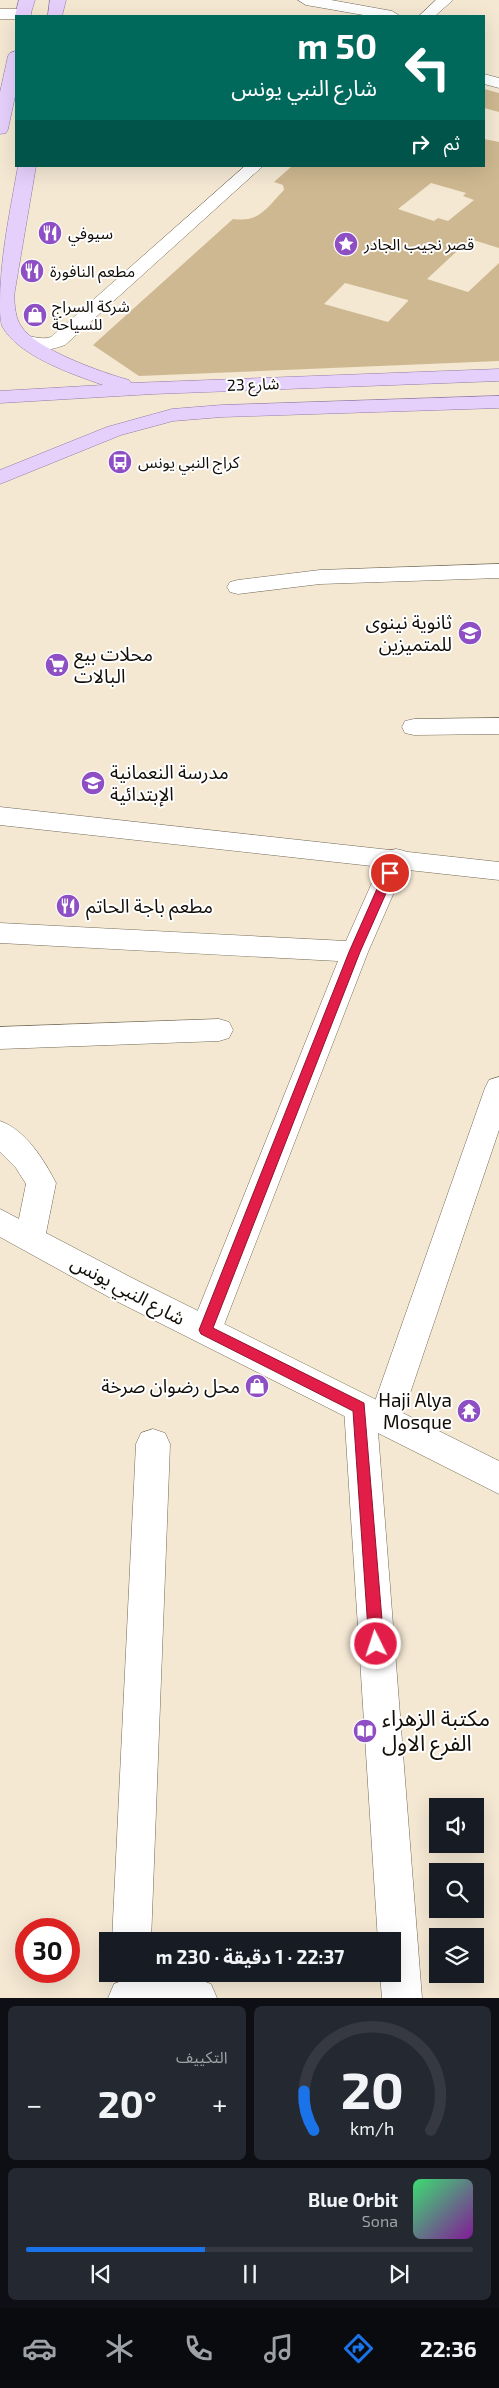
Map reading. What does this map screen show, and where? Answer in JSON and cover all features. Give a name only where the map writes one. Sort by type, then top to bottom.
[{"type":"main road","points":[[55,15],[58,0]]},
{"type":"main road","points":[[0,130],[15,61]]},
{"type":"main road","points":[[27,167],[5,296],[5,310],[10,324],[17,334],[27,342],[64,362],[102,379],[119,384],[153,388]]},
{"type":"main road","name":"شارع 23","points":[[4,397],[153,388],[499,375]]},
{"type":"main road","name":"شارع 23","points":[[0,478],[106,434],[143,422],[172,416],[222,411],[499,402]]},
{"type":"street","points":[[306,0],[387,15]]},
{"type":"street","points":[[427,15],[445,0]]},
{"type":"street","points":[[0,14],[25,10]]},
{"type":"street","points":[[485,79],[499,83]]},
{"type":"street","points":[[27,342],[44,346],[58,341],[254,167]]},
{"type":"street","points":[[238,587],[320,577],[499,571]]},
{"type":"street","points":[[414,727],[499,726]]},
{"type":"street","points":[[0,816],[396,858],[499,872]]},
{"type":"street","points":[[206,1330],[355,952],[396,858]]},
{"type":"street","points":[[0,933],[355,952]]},
{"type":"street","points":[[0,1038],[219,1030]]},
{"type":"street","points":[[402,1998],[372,1414],[499,1088]]},
{"type":"street","points":[[0,1133],[26,1159],[41,1183],[30,1238]]},
{"type":"street","name":"شارع النبي يونس","points":[[0,1222],[127,1291],[499,1478]]},
{"type":"street","points":[[131,1932],[153,1444]]},
{"type":"street","points":[[129,1990],[155,1988],[197,1998]]},
{"type":"shaded area","points":[[485,89],[499,93],[499,112],[485,108]]},
{"type":"shaded area","points":[[485,139],[499,142],[499,248],[470,239],[427,279],[468,292],[499,263],[499,361],[139,376],[93,345],[233,219],[250,219],[268,208],[284,190],[283,185],[274,182],[291,167],[485,167]],"holes":[[[431,183],[466,193],[463,196],[474,200],[448,221],[438,218],[434,221],[398,209]],[[345,283],[408,300],[388,322],[324,304]]]},
{"type":"place","name":"سيوفي","points":[[50,233]]},
{"type":"place","name":"قصر نجيب الجادر","points":[[346,244]]},
{"type":"place","name":"مطعم النافورة","points":[[32,271]]},
{"type":"place","name":"شركة السراج للسياحة","points":[[35,315]]},
{"type":"place","name":"كراج النبي يونس","points":[[120,462]]},
{"type":"place","name":"ثانوية نينوى للمتميزين","points":[[470,633]]},
{"type":"place","name":"محلات بيع البالات","points":[[57,665]]},
{"type":"place","name":"مدرسة النعمانية الإبتدائية","points":[[93,783]]},
{"type":"place","name":"مطعم باجة الحاتم","points":[[68,906]]},
{"type":"place","name":"محل رضوان صرخة","points":[[257,1386]]},
{"type":"place","name":"Haji Alya Mosque","points":[[469,1411]]},
{"type":"place","name":"مكتبة الزهراء الفرع الاول","points":[[365,1731]]},
{"type":"route","points":[[376,1644],[360,1408],[206,1330],[355,952],[390,873]]}]
